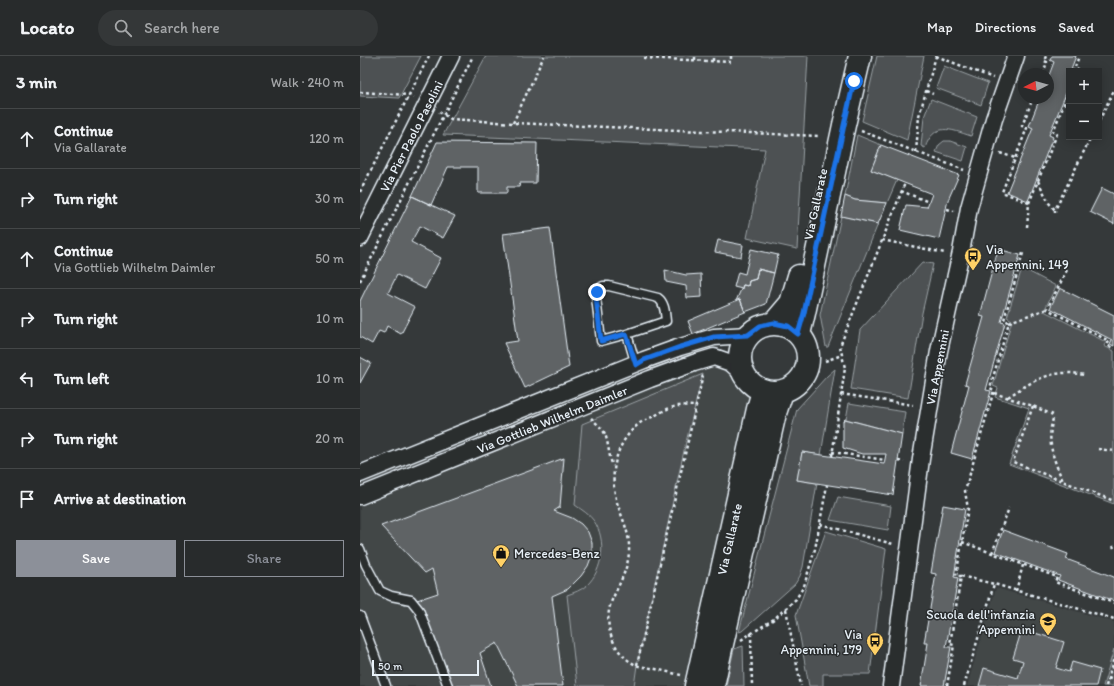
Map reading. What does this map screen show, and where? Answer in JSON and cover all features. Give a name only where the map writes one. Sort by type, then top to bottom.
[{"type":"main road","name":"Via Gallarate","points":[[774,323],[791,303],[800,273],[847,56]]},
{"type":"main road","name":"Via Gallarate","points":[[798,334],[804,313],[860,56]]},
{"type":"main road","points":[[774,323],[788,326],[798,334],[805,342],[808,352],[808,363],[804,376],[794,386],[773,392],[752,385],[743,374],[740,359],[741,347],[748,335],[760,326],[774,323]]},
{"type":"main road","name":"Via Gallarate","points":[[713,686],[775,413],[773,392]]},
{"type":"main road","name":"Via Gallarate","points":[[690,681],[758,409],[773,392]]},
{"type":"street","name":"Via Pier Paolo Pasolini","points":[[360,238],[451,56]]},
{"type":"street","name":"Via Appennini","points":[[891,686],[920,466],[939,351],[961,252],[969,208],[994,119],[1016,56]]},
{"type":"street","name":"Via Gottlieb Wilhelm Daimler","points":[[360,474],[686,345],[714,337],[748,335]]},
{"type":"street","name":"Via Gottlieb Wilhelm Daimler","points":[[360,496],[650,379],[694,363],[714,357],[731,363],[743,374]]},
{"type":"lane","points":[[609,286],[661,300],[664,306],[666,321],[626,334],[601,341],[596,297],[599,287],[609,286]]},
{"type":"lane","points":[[626,334],[640,363],[644,366],[650,379]]},
{"type":"lane","points":[[360,549],[366,565],[380,592],[411,600],[419,610],[448,686]]},
{"type":"lane","points":[[360,616],[386,686]]},
{"type":"path","points":[[360,192],[429,56]]},
{"type":"path","points":[[360,281],[473,56]]},
{"type":"path","points":[[513,123],[544,56]]},
{"type":"path","points":[[713,56],[713,61]]},
{"type":"path","points":[[644,58],[678,58],[731,62],[731,56]]},
{"type":"path","points":[[916,152],[919,116],[936,56],[997,80]]},
{"type":"path","points":[[1045,68],[1047,62],[1044,61],[1046,56]]},
{"type":"path","points":[[1076,68],[1075,67],[1079,56]]},
{"type":"path","points":[[926,91],[933,94]]},
{"type":"path","points":[[360,92],[409,95],[418,100]]},
{"type":"path","points":[[1102,115],[1114,92]]},
{"type":"path","points":[[1027,227],[1029,203],[1056,134],[1052,132],[1066,98]]},
{"type":"path","points":[[1029,203],[1002,192],[1027,128],[1022,126],[1031,104]]},
{"type":"path","points":[[437,111],[451,119],[820,136]]},
{"type":"path","points":[[860,130],[968,172]]},
{"type":"path","points":[[1038,181],[1049,203],[1055,211],[1090,140]]},
{"type":"path","points":[[1000,152],[1015,158]]},
{"type":"path","points":[[885,460],[832,454],[845,368],[840,346],[905,183]]},
{"type":"path","points":[[901,191],[929,202]]},
{"type":"path","points":[[946,209],[955,212]]},
{"type":"path","points":[[882,240],[945,253]]},
{"type":"path","points":[[1023,252],[1004,320],[1009,322],[1047,309],[1067,270]]},
{"type":"path","points":[[1047,309],[1109,341],[1107,346],[1114,349]]},
{"type":"path","points":[[1009,322],[990,388],[994,390],[966,491],[968,508],[956,576],[994,584],[1114,619]]},
{"type":"path","points":[[825,361],[842,355]]},
{"type":"path","points":[[1008,397],[1039,379],[1054,374],[1068,373],[1084,375]]},
{"type":"path","points":[[637,666],[697,406],[703,374]]},
{"type":"path","points":[[994,393],[1033,406],[1053,415]]},
{"type":"path","points":[[841,394],[913,406]]},
{"type":"path","points":[[690,681],[637,666],[628,659],[614,643],[609,629],[609,612],[611,602],[627,569],[629,555],[628,535],[615,495],[613,481],[616,456],[621,445],[640,423],[668,409],[678,406],[697,406]]},
{"type":"path","points":[[1033,406],[1013,462],[1114,501]]},
{"type":"path","points":[[587,414],[604,432],[610,459],[614,466]]},
{"type":"path","points":[[1054,419],[1051,430],[1052,450],[1063,482]]},
{"type":"path","points":[[1098,449],[1114,450]]},
{"type":"path","points":[[898,462],[904,462]]},
{"type":"path","points":[[720,653],[732,647],[774,619],[796,599],[804,586],[820,524],[827,485]]},
{"type":"path","points":[[992,553],[1009,508]]},
{"type":"path","points":[[820,524],[893,544]]},
{"type":"path","points":[[962,542],[1057,577],[1055,582],[1114,603]]},
{"type":"path","points":[[1016,591],[1023,565]]},
{"type":"path","points":[[947,686],[954,645],[950,644],[961,576]]},
{"type":"path","points":[[964,686],[994,584]]},
{"type":"path","points":[[786,608],[801,686]]},
{"type":"path","points":[[751,634],[752,686]]},
{"type":"path","points":[[1106,686],[1114,658]]},
{"type":"path","points":[[1108,678],[1114,680]]},
{"type":"shaded area","points":[[360,56],[421,56],[399,98],[360,96]]},
{"type":"shaded area","points":[[486,56],[808,56],[797,249],[747,238],[765,149],[443,135]]},
{"type":"shaded area","points":[[877,56],[924,56],[907,140],[862,121]]},
{"type":"shaded area","points":[[944,66],[988,83],[981,105],[936,88]]},
{"type":"shaded area","points":[[931,99],[977,117],[971,136],[950,130],[938,131],[933,134],[925,148],[921,146],[924,117]]},
{"type":"shaded area","points":[[857,135],[881,145],[871,170],[897,180],[887,203],[855,200],[845,196]]},
{"type":"shaded area","points":[[944,141],[950,141],[967,147],[963,161],[936,152],[939,145]]},
{"type":"shaded area","points":[[841,216],[878,224],[828,347],[826,347],[820,315]]},
{"type":"shaded area","points":[[923,262],[933,264],[922,313],[908,398],[851,389],[860,330]]},
{"type":"shaded area","points":[[1022,268],[1056,286],[1044,311],[1106,342],[1104,346],[1114,351],[1114,504],[1009,464],[1029,408],[995,397],[998,388],[993,386],[1012,320],[1007,317]]},
{"type":"shaded area","points":[[711,345],[710,350],[655,371],[651,369],[653,364]]},
{"type":"shaded area","points":[[714,365],[723,366],[736,376],[747,391],[756,396],[692,686],[360,686],[360,500],[655,383],[699,371]]},
{"type":"shaded area","points":[[835,369],[821,455],[802,452],[797,480],[817,483],[803,567],[800,576],[795,584],[739,632],[797,409]]},
{"type":"shaded area","points":[[638,371],[641,377],[360,489],[360,480]]},
{"type":"shaded area","points":[[703,374],[685,446],[637,665],[634,686],[577,686],[567,595],[583,588],[592,579],[600,563],[602,546],[601,537],[594,521],[588,514],[575,505],[582,424]]},
{"type":"shaded area","points":[[849,403],[905,412],[902,434],[846,419]]},
{"type":"shaded area","points":[[838,497],[891,506],[888,530],[830,520]]},
{"type":"shaded area","points":[[826,531],[886,549],[870,674],[823,674],[823,686],[809,686],[796,615]]},
{"type":"shaded area","name":"Scuola dell'infanzia Appennini","points":[[996,588],[1114,622],[1114,649],[1103,686],[967,686]]},
{"type":"shaded area","points":[[743,646],[744,686],[726,686],[734,649]]},
{"type":"shaded area","points":[[1114,649],[1114,686],[1103,686]]},
{"type":"building","points":[[1052,56],[1076,56],[1071,68],[1066,68],[1066,93],[1049,135],[1053,137],[1028,201],[1007,192],[1033,128],[1029,126],[1038,104],[1054,104],[1054,68],[1052,68],[1054,62],[1050,60]]},
{"type":"building","points":[[437,142],[537,143],[536,183],[520,183],[519,187],[507,187],[507,193],[478,193],[478,167],[448,167],[431,205],[412,196]]},
{"type":"building","points":[[881,145],[959,175],[948,200],[939,239],[900,230],[906,205],[927,207],[932,194],[871,170]]},
{"type":"building","points":[[1102,188],[1114,194],[1114,224],[1090,212]]},
{"type":"building","points":[[412,196],[455,216],[443,238],[420,226],[411,242],[441,258],[425,289],[397,275],[388,293],[415,307],[401,334],[387,326],[384,333],[379,331],[372,344],[360,337],[360,301]]},
{"type":"building","points":[[845,196],[855,200],[887,203],[878,224],[841,216]]},
{"type":"building","points":[[550,228],[569,367],[525,388],[504,343],[518,341],[503,234]]},
{"type":"building","points":[[718,240],[743,245],[741,257],[715,252]]},
{"type":"building","points":[[751,249],[778,255],[774,273],[758,269],[756,279],[749,281],[748,286],[743,285],[742,289],[734,287],[738,272],[745,274]]},
{"type":"building","points":[[998,249],[1020,255],[1001,322],[1005,323],[986,390],[991,391],[972,459],[951,453],[969,385],[965,384],[984,317],[980,316]]},
{"type":"building","points":[[758,269],[774,273],[766,304],[745,312],[740,299],[736,301],[743,285],[748,286],[749,281],[756,279]]},
{"type":"building","points":[[665,270],[686,275],[701,274],[702,297],[687,298],[686,286],[666,282]]},
{"type":"building","points":[[1060,288],[1114,315],[1114,346],[1110,344],[1112,340],[1050,308]]},
{"type":"building","points":[[740,299],[745,312],[693,334],[688,321]]},
{"type":"building","points":[[360,357],[371,363],[360,383]]},
{"type":"building","points":[[845,419],[902,434],[893,495],[797,480],[802,452],[884,464],[886,454],[862,454],[843,448],[843,421]]},
{"type":"building","points":[[564,458],[560,507],[554,511],[572,518],[581,524],[588,532],[592,543],[592,555],[588,566],[581,576],[568,589],[552,596],[563,686],[518,686],[497,643],[480,653],[491,686],[451,686],[417,600],[438,593],[432,569],[425,573],[381,526]]},
{"type":"building","points":[[943,505],[965,509],[954,577],[958,578],[946,647],[951,647],[944,686],[921,686],[928,643],[924,643],[936,574],[931,573]]},
{"type":"building","points":[[1003,530],[1068,554],[1066,559],[1114,577],[1114,601],[1058,580],[1060,576],[995,552]]},
{"type":"building","points":[[1022,629],[1064,642],[1056,668],[1069,672],[1072,662],[1100,670],[1096,686],[979,686],[984,668],[1018,678],[1023,661],[1013,658]]},
{"type":"place","name":"Via Appennini, 149","points":[[973,271]]},
{"type":"place","name":"Mercedes-Benz","points":[[501,568]]},
{"type":"place","name":"Scuola dell'infanzia Appennini","points":[[1048,636]]},
{"type":"place","name":"Via Appennini, 179","points":[[875,656]]},
{"type":"route","points":[[597,292],[596,297],[601,341],[626,334],[636,365],[644,360],[699,341],[714,337],[748,335],[760,326],[774,323],[788,326],[798,334],[804,313],[854,81]]}]
